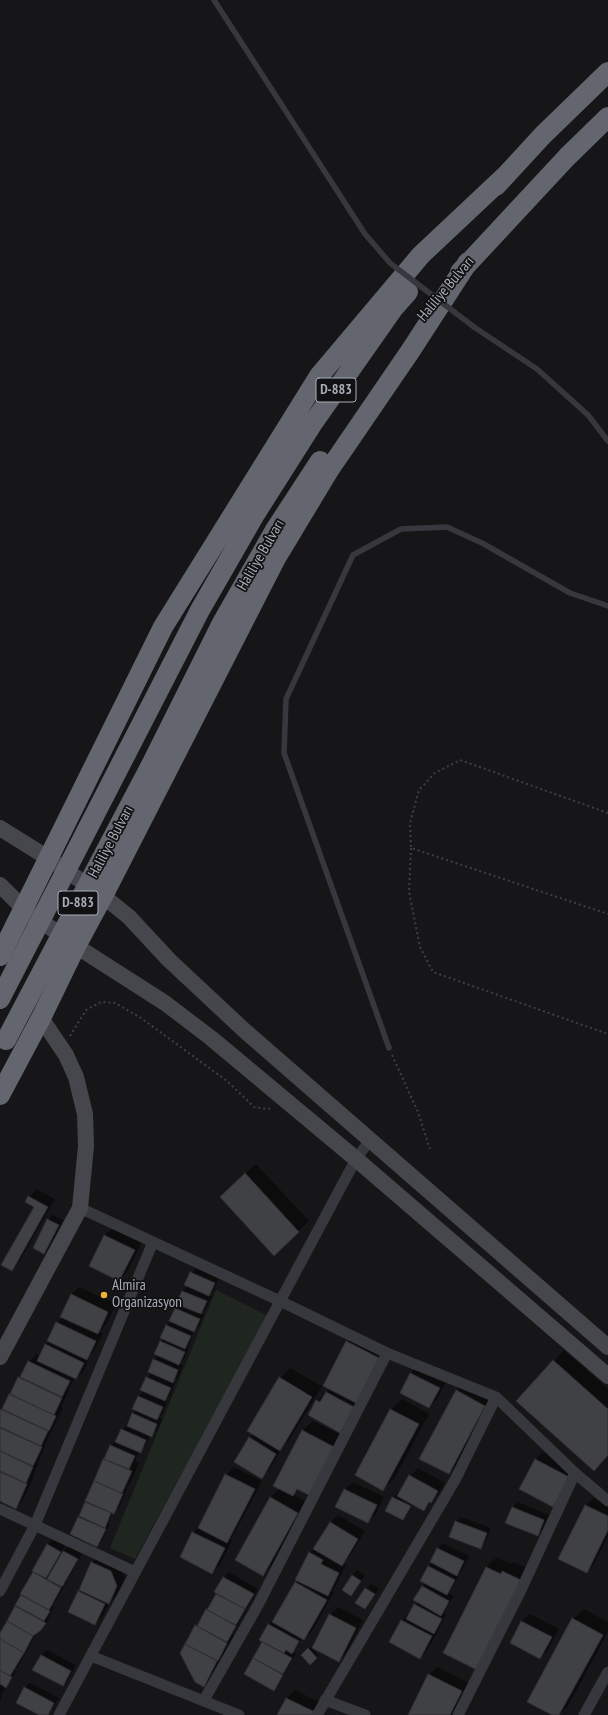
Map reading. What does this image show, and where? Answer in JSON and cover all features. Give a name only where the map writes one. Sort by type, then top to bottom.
[{"type":"highway","name":"Haliliye Bulvarı","points":[[0,1000],[200,610],[254,516],[313,422],[394,309],[505,176],[543,135],[608,72]]},
{"type":"highway","name":"Haliliye Bulvarı","points":[[3,1045],[150,767],[222,623],[275,530],[339,431],[412,329],[468,262],[567,157],[608,117]]},
{"type":"highway","points":[[0,956],[163,627],[319,376],[421,255],[505,176]]},
{"type":"highway","points":[[0,1095],[41,1018],[76,946],[104,896],[276,558],[329,470],[411,350],[468,262]]},
{"type":"main road","points":[[0,828],[104,896],[130,917],[169,960],[245,1031],[608,1347]]},
{"type":"main road","points":[[0,885],[24,909],[76,946],[165,1003],[211,1038],[356,1159],[608,1376]]},
{"type":"main road","points":[[0,1357],[80,1208],[86,1146],[84,1114],[76,1077],[63,1050],[41,1018]]},
{"type":"street","points":[[59,1715],[134,1572],[356,1159],[370,1140]]},
{"type":"street","points":[[80,1208],[280,1301],[387,1353],[496,1397],[575,1474],[608,1500]]},
{"type":"street","points":[[0,1591],[35,1525],[153,1242]]},
{"type":"street","points":[[204,1700],[258,1605],[387,1353]]},
{"type":"street","points":[[317,1715],[455,1480],[496,1397]]},
{"type":"street","points":[[458,1715],[521,1590],[575,1474]]},
{"type":"street","points":[[0,1509],[134,1572]]},
{"type":"street","points":[[91,1656],[239,1715]]},
{"type":"street","points":[[584,1715],[608,1672]]},
{"type":"street","points":[[325,1700],[365,1715]]},
{"type":"lane","points":[[214,0],[365,234],[390,263],[474,327],[537,370],[588,415],[608,441]]},
{"type":"lane","points":[[389,1048],[284,753],[286,699],[353,555],[401,529],[447,527],[482,543],[570,593],[608,606]]},
{"type":"path","points":[[608,813],[460,760],[436,773],[419,790],[410,823],[411,848],[409,892],[420,947],[433,972],[608,1034]]},
{"type":"path","points":[[411,848],[608,914]]},
{"type":"path","points":[[63,1050],[70,1034],[86,1010],[101,1002],[115,1003],[140,1018],[227,1081],[254,1107],[266,1109],[288,1103]]},
{"type":"path","points":[[389,1048],[418,1112],[430,1149]]},
{"type":"shaded area","points":[[216,1290],[268,1316],[135,1559],[110,1548]]},
{"type":"building","points":[[245,1173],[299,1232],[274,1256],[220,1197]]},
{"type":"building","points":[[28,1196],[48,1207],[12,1271],[1,1265],[34,1207],[25,1202]]},
{"type":"building","points":[[47,1219],[59,1225],[44,1254],[33,1248]]},
{"type":"building","points":[[104,1235],[135,1250],[119,1281],[89,1266]]},
{"type":"building","points":[[190,1272],[215,1283],[209,1296],[184,1285]]},
{"type":"building","points":[[182,1291],[207,1301],[201,1314],[176,1304]]},
{"type":"building","points":[[71,1294],[108,1312],[98,1334],[60,1317]]},
{"type":"building","points":[[175,1308],[200,1319],[194,1332],[169,1321]]},
{"type":"building","points":[[56,1322],[96,1341],[87,1360],[47,1341]]},
{"type":"building","points":[[166,1325],[191,1336],[185,1349],[160,1338]]},
{"type":"building","points":[[160,1341],[185,1352],[179,1365],[154,1354]]},
{"type":"building","points":[[346,1341],[379,1358],[356,1403],[323,1386]]},
{"type":"building","points":[[45,1344],[84,1363],[76,1379],[37,1361]]},
{"type":"building","points":[[153,1359],[178,1370],[173,1383],[148,1372]]},
{"type":"building","points":[[553,1360],[608,1409],[608,1455],[594,1471],[516,1401]]},
{"type":"building","points":[[28,1361],[70,1381],[62,1397],[20,1377]]},
{"type":"building","points":[[410,1373],[440,1388],[429,1408],[400,1393]]},
{"type":"building","points":[[18,1377],[62,1398],[54,1415],[10,1394]]},
{"type":"building","points":[[146,1377],[171,1388],[165,1401],[140,1390]]},
{"type":"building","points":[[279,1377],[312,1397],[280,1451],[247,1431]]},
{"type":"building","points":[[456,1390],[485,1406],[449,1474],[419,1459]]},
{"type":"building","points":[[326,1392],[354,1407],[340,1433],[308,1415],[316,1400],[320,1402]]},
{"type":"building","points":[[9,1394],[56,1416],[49,1431],[2,1409]]},
{"type":"building","points":[[138,1396],[163,1407],[157,1420],[132,1409]]},
{"type":"building","points":[[0,1409],[48,1431],[41,1446],[0,1427]]},
{"type":"building","points":[[390,1409],[419,1424],[383,1491],[355,1475]]},
{"type":"building","points":[[132,1413],[157,1424],[152,1437],[127,1426]]},
{"type":"building","points":[[0,1428],[42,1447],[33,1466],[0,1451]]},
{"type":"building","points":[[121,1429],[146,1440],[141,1453],[115,1442]]},
{"type":"building","points":[[302,1430],[334,1447],[309,1495],[297,1489],[293,1496],[273,1486]]},
{"type":"building","points":[[249,1437],[276,1454],[262,1479],[234,1462]]},
{"type":"building","points":[[110,1445],[135,1456],[129,1469],[104,1459]]},
{"type":"building","points":[[0,1451],[33,1467],[26,1483],[0,1471]]},
{"type":"building","points":[[103,1459],[132,1471],[122,1493],[94,1481]]},
{"type":"building","points":[[535,1459],[569,1477],[553,1507],[519,1489]]},
{"type":"building","points":[[0,1472],[27,1484],[16,1509],[0,1501]]},
{"type":"building","points":[[225,1474],[255,1489],[227,1543],[198,1528]]},
{"type":"building","points":[[409,1475],[438,1491],[424,1511],[397,1496]]},
{"type":"building","points":[[94,1481],[123,1494],[114,1514],[85,1501]]},
{"type":"building","points":[[344,1489],[377,1505],[368,1523],[335,1507]]},
{"type":"building","points":[[270,1497],[298,1513],[263,1576],[235,1560]]},
{"type":"building","points":[[392,1497],[411,1506],[403,1520],[385,1511]]},
{"type":"building","points":[[85,1502],[111,1513],[105,1528],[79,1516]]},
{"type":"building","points":[[585,1505],[608,1516],[608,1530],[587,1573],[558,1559]]},
{"type":"building","points":[[512,1507],[544,1520],[538,1536],[505,1523]]},
{"type":"building","points":[[78,1517],[106,1529],[97,1547],[70,1534]]},
{"type":"building","points":[[455,1521],[487,1533],[481,1549],[449,1537]]},
{"type":"building","points":[[330,1522],[358,1539],[342,1566],[313,1549]]},
{"type":"building","points":[[192,1532],[225,1548],[212,1574],[180,1557]]},
{"type":"building","points":[[47,1544],[61,1552],[46,1578],[32,1571]]},
{"type":"building","points":[[437,1548],[464,1561],[457,1576],[430,1562]]},
{"type":"building","points":[[63,1551],[78,1559],[62,1587],[47,1579]]},
{"type":"building","points":[[309,1552],[323,1560],[321,1564],[339,1573],[328,1596],[295,1580]]},
{"type":"building","points":[[91,1562],[111,1571],[117,1586],[109,1604],[79,1590]]},
{"type":"building","points":[[428,1566],[455,1580],[447,1595],[420,1581]]},
{"type":"building","points":[[486,1567],[501,1574],[502,1571],[521,1580],[477,1670],[443,1653]]},
{"type":"building","points":[[33,1572],[61,1588],[49,1610],[20,1594]]},
{"type":"building","points":[[352,1575],[361,1581],[351,1596],[342,1590]]},
{"type":"building","points":[[223,1577],[254,1594],[245,1609],[214,1592]]},
{"type":"building","points":[[295,1582],[327,1600],[304,1640],[272,1622]]},
{"type":"building","points":[[422,1586],[449,1601],[441,1616],[413,1600]]},
{"type":"building","points":[[365,1588],[375,1594],[365,1609],[355,1603]]},
{"type":"building","points":[[78,1591],[105,1604],[95,1625],[68,1612]]},
{"type":"building","points":[[216,1594],[245,1609],[236,1625],[207,1610]]},
{"type":"building","points":[[21,1595],[50,1611],[44,1621],[15,1605]]},
{"type":"building","points":[[414,1604],[442,1619],[434,1634],[406,1619]]},
{"type":"building","points":[[15,1606],[46,1623],[41,1630],[33,1636],[7,1621]]},
{"type":"building","points":[[206,1609],[236,1626],[227,1642],[197,1626]]},
{"type":"building","points":[[329,1614],[356,1628],[339,1662],[312,1648]]},
{"type":"building","points":[[572,1618],[603,1635],[559,1715],[552,1715],[527,1702]]},
{"type":"building","points":[[401,1620],[432,1636],[420,1659],[389,1642]]},
{"type":"building","points":[[7,1621],[33,1636],[24,1653],[0,1639],[0,1633]]},
{"type":"building","points":[[521,1621],[552,1637],[540,1659],[510,1643]]},
{"type":"building","points":[[268,1624],[299,1641],[292,1654],[286,1650],[284,1653],[259,1640]]},
{"type":"building","points":[[195,1625],[227,1643],[218,1661],[185,1644]]},
{"type":"building","points":[[0,1639],[24,1653],[10,1676],[0,1670]]},
{"type":"building","points":[[262,1642],[292,1658],[283,1674],[253,1658]]},
{"type":"building","points":[[185,1644],[217,1661],[204,1687],[195,1682],[180,1653]]},
{"type":"building","points":[[308,1648],[317,1658],[310,1665],[301,1655]]},
{"type":"building","points":[[41,1655],[71,1671],[63,1686],[32,1670]]},
{"type":"building","points":[[253,1658],[283,1675],[274,1691],[244,1674]]},
{"type":"building","points":[[0,1670],[12,1677],[6,1688],[0,1684]]},
{"type":"building","points":[[428,1674],[462,1691],[450,1715],[408,1715]]},
{"type":"building","points":[[24,1687],[54,1703],[48,1715],[39,1715],[16,1703]]},
{"type":"building","points":[[286,1698],[315,1712],[314,1715],[277,1715]]},
{"type":"place","name":"Almira Organizasyon","points":[[104,1295]]}]
